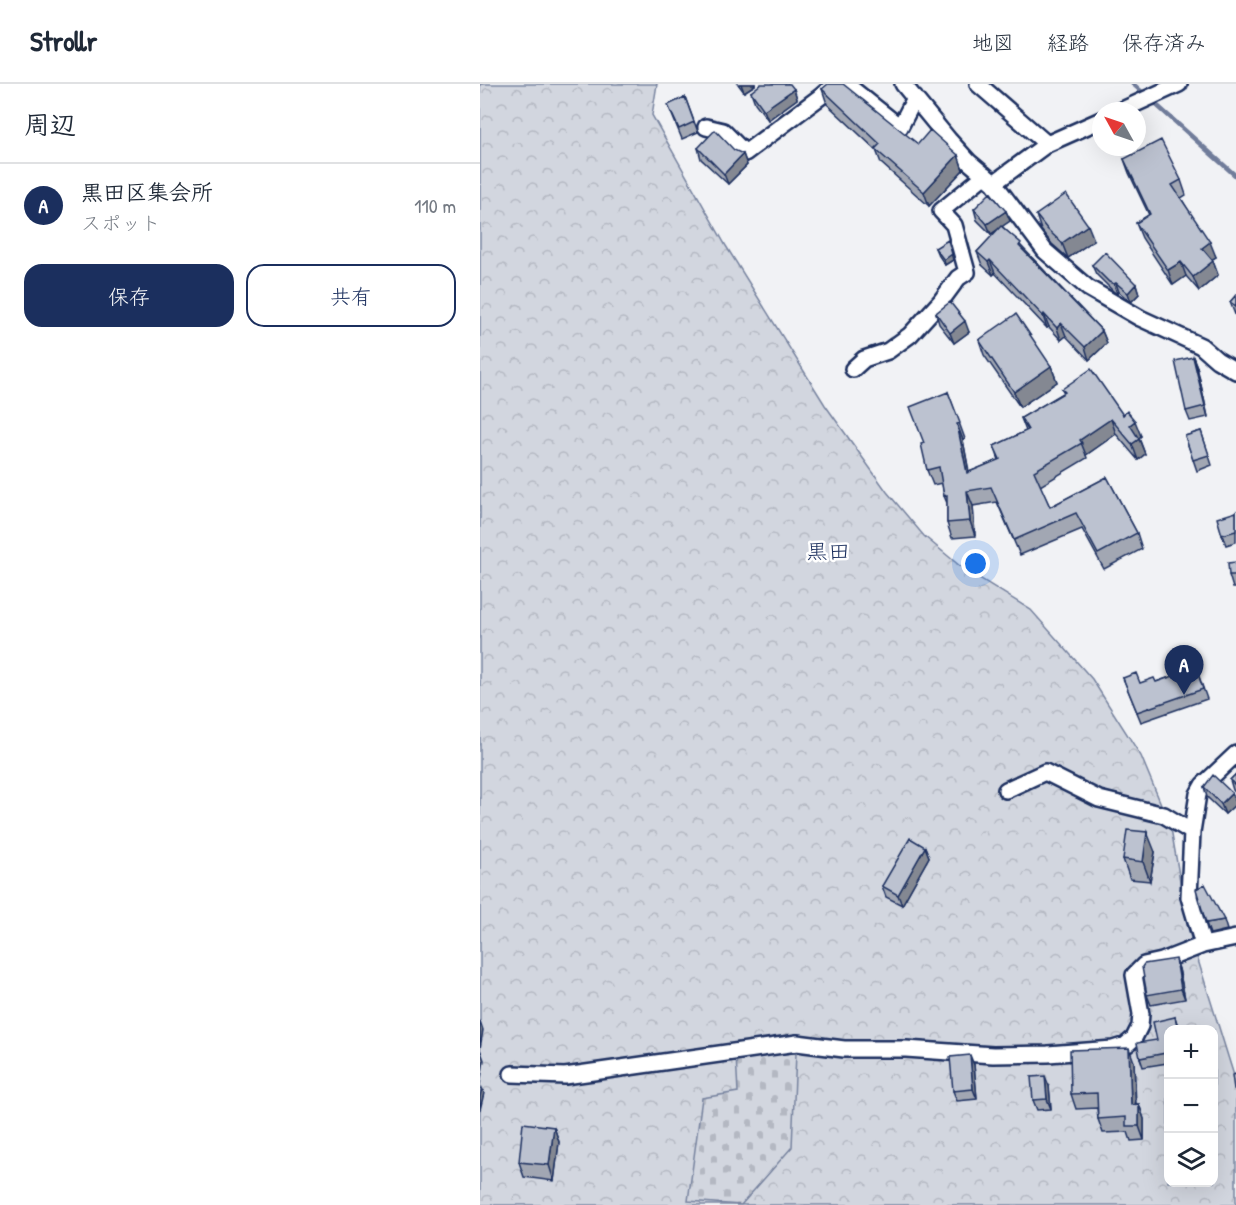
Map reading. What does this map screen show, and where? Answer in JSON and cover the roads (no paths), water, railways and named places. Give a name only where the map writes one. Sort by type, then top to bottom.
[{"type":"street","points":[[706,127],[723,131],[745,153],[835,84]]},
{"type":"street","points":[[846,84],[900,127],[915,98]]},
{"type":"street","points":[[903,84],[969,162],[990,179],[1046,251],[1088,288],[1140,318],[1201,346],[1217,360],[1236,371]]},
{"type":"street","points":[[978,84],[1047,144]]},
{"type":"street","points":[[1140,102],[1179,84]]},
{"type":"street","points":[[853,369],[864,359],[888,351],[910,335],[941,301],[958,278],[967,272],[954,225],[941,211],[1047,144],[1092,124]]},
{"type":"street","points":[[1203,945],[1189,897],[1192,832],[1198,794],[1203,785],[1236,754]]},
{"type":"street","points":[[1006,790],[1046,772],[1099,799],[1164,815],[1192,832]]},
{"type":"street","points":[[512,1074],[565,1076],[797,1043],[844,1049],[906,1049],[993,1055],[1113,1049],[1126,1045],[1134,1038],[1140,1026],[1141,1014],[1134,975],[1144,965],[1162,961],[1203,945],[1236,938]]},
{"type":"waterway","points":[[1133,84],[1236,176]]},
{"type":"place","name":"黒田区集会所","points":[[1184,695]]},
{"type":"district","name":"黒田","points":[[828,551]]}]
